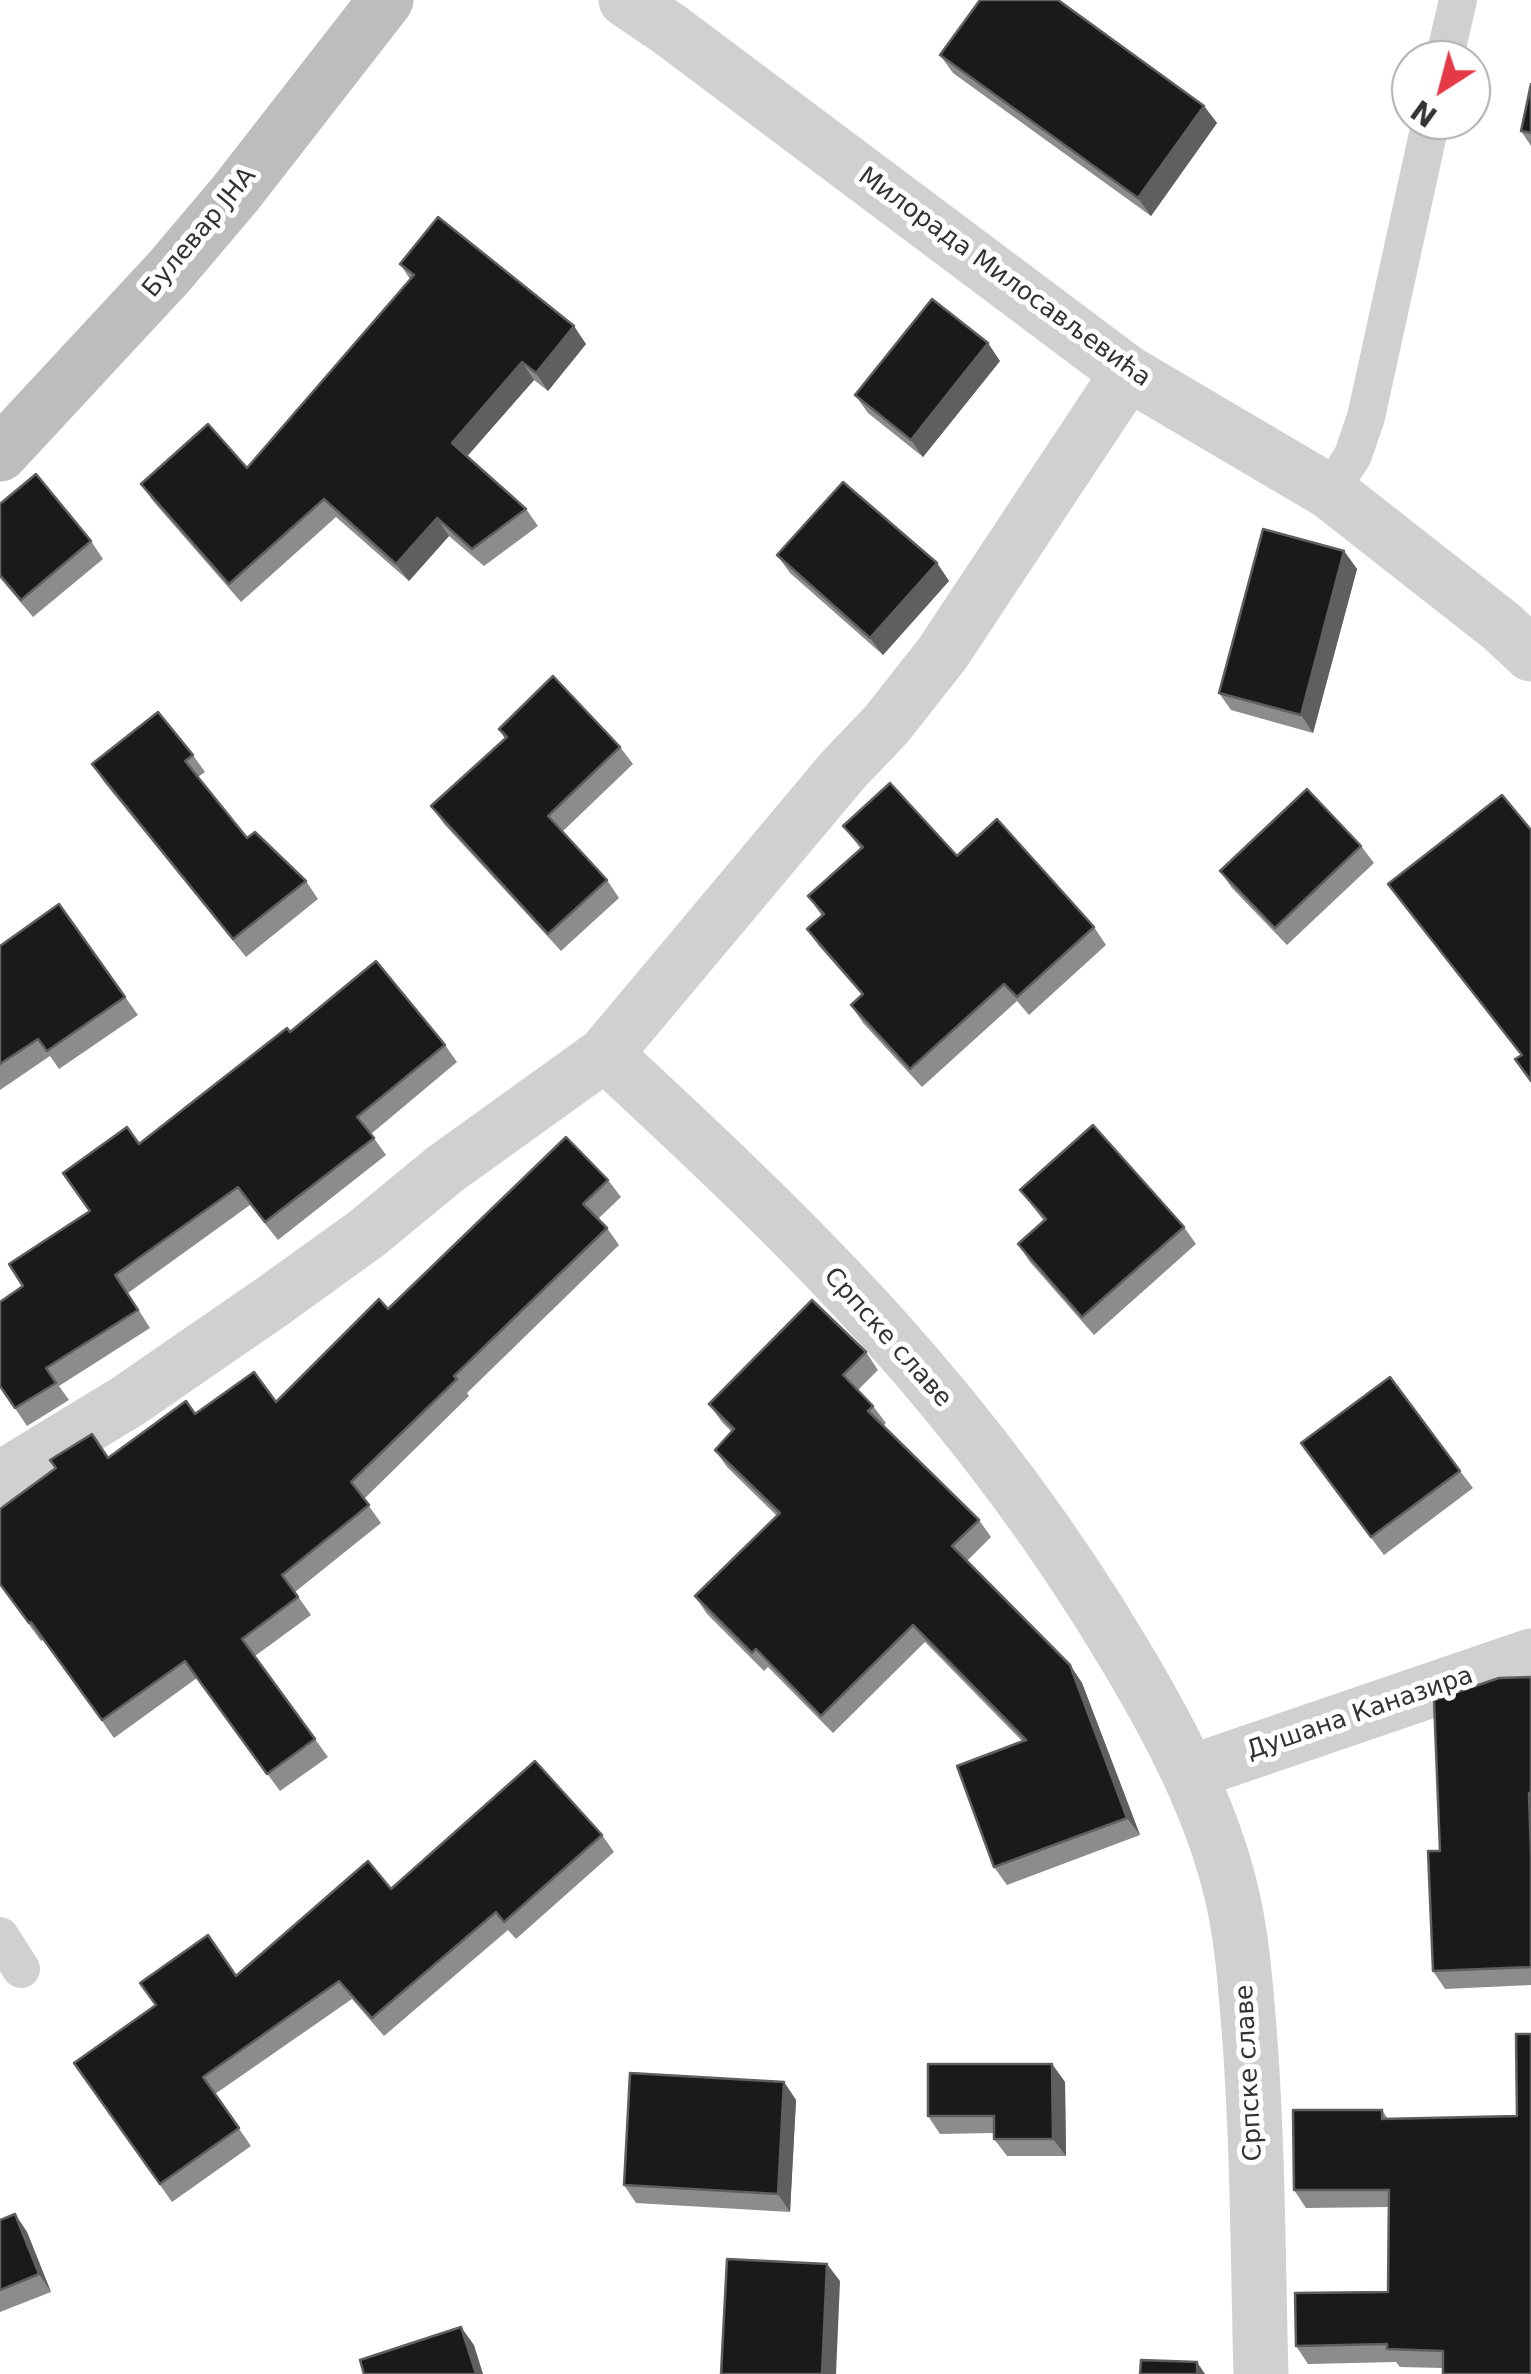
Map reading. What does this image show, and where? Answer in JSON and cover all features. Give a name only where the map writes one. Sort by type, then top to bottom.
[{"type":"main road","name":"Булевар ЈНА","points":[[0,454],[169,272],[386,0]]},
{"type":"street","name":"Милорада Милосављевића","points":[[626,0],[1128,373],[1330,492],[1531,654]]},
{"type":"street","points":[[0,1479],[128,1401],[273,1301],[366,1234],[445,1168],[606,1054],[942,654],[1128,373]]},
{"type":"street","name":"Српске славе","points":[[606,1054],[733,1173],[881,1326],[986,1450],[1093,1600],[1162,1717],[1220,1852],[1244,1956],[1255,2116],[1261,2374]]},
{"type":"street","name":"Душана Каназира","points":[[1188,1773],[1531,1656]]},
{"type":"lane","points":[[1449,40],[1458,0]]},
{"type":"lane","points":[[1330,492],[1353,455],[1366,417],[1427,140]]},
{"type":"lane","points":[[0,1936],[21,1969]]},
{"type":"building","points":[[980,0],[1058,0],[1204,106],[1138,198],[940,55]]},
{"type":"building","points":[[1531,84],[1531,133],[1521,131]]},
{"type":"building","points":[[438,217],[574,326],[536,373],[522,362],[452,443],[526,509],[472,549],[437,518],[396,564],[324,499],[229,584],[141,484],[208,424],[247,468],[414,275],[400,264]]},
{"type":"building","points":[[932,299],[988,343],[911,440],[855,395]]},
{"type":"building","points":[[36,474],[91,541],[21,600],[0,575],[0,504]]},
{"type":"building","points":[[843,482],[937,563],[870,638],[777,555]]},
{"type":"building","points":[[1263,529],[1344,551],[1301,715],[1219,693]]},
{"type":"building","points":[[553,676],[620,747],[548,816],[607,880],[548,934],[431,806],[507,737],[499,729]]},
{"type":"building","points":[[158,712],[193,755],[185,761],[247,838],[255,832],[306,881],[233,939],[92,764]]},
{"type":"building","points":[[890,783],[957,856],[997,819],[1094,927],[1017,997],[1004,984],[910,1069],[851,1005],[863,994],[807,929],[824,914],[808,896],[863,847],[843,826]]},
{"type":"building","points":[[1307,789],[1361,846],[1275,928],[1220,871]]},
{"type":"building","points":[[1502,795],[1531,830],[1531,1081],[1515,1059],[1522,1055],[1388,884]]},
{"type":"building","points":[[59,904],[125,997],[47,1051],[38,1039],[0,1064],[0,946]]},
{"type":"building","points":[[376,961],[445,1045],[357,1117],[374,1138],[265,1222],[238,1187],[115,1275],[138,1310],[46,1368],[56,1383],[15,1408],[0,1386],[0,1302],[23,1286],[9,1264],[90,1211],[63,1173],[127,1127],[139,1144],[287,1028],[290,1032]]},
{"type":"building","points":[[1093,1125],[1184,1227],[1082,1317],[1018,1244],[1046,1219],[1020,1190]]},
{"type":"building","points":[[566,1137],[608,1180],[583,1204],[607,1228],[351,1482],[369,1505],[282,1575],[298,1597],[242,1639],[315,1739],[267,1774],[185,1661],[102,1720],[0,1584],[0,1509],[56,1468],[50,1460],[92,1434],[108,1458],[186,1401],[195,1414],[254,1372],[276,1402],[379,1299],[388,1309]]},
{"type":"building","points":[[812,1300],[866,1352],[843,1375],[873,1406],[868,1411],[979,1520],[952,1546],[1070,1665],[1127,1818],[994,1867],[957,1766],[1026,1740],[913,1625],[821,1716],[756,1649],[752,1653],[695,1596],[780,1513],[715,1450],[734,1429],[709,1404]]},
{"type":"building","points":[[1390,1377],[1460,1471],[1371,1537],[1301,1443]]},
{"type":"building","points":[[1531,1677],[1531,1967],[1433,1971],[1428,1851],[1440,1851],[1434,1700],[1499,1678]]},
{"type":"building","points":[[535,1761],[602,1835],[504,1922],[496,1912],[372,2018],[339,1981],[203,2077],[239,2128],[160,2184],[74,2063],[156,2005],[140,1983],[208,1935],[236,1976],[368,1861],[391,1889]]},
{"type":"building","points":[[1516,2034],[1531,2034],[1531,2374],[1443,2374],[1443,2351],[1387,2349],[1387,2344],[1296,2346],[1295,2293],[1388,2292],[1389,2190],[1294,2190],[1293,2110],[1382,2110],[1382,2119],[1517,2116]]},
{"type":"building","points":[[928,2064],[1052,2064],[1053,2139],[994,2139],[994,2116],[928,2116]]},
{"type":"building","points":[[630,2073],[784,2082],[778,2194],[624,2185]]},
{"type":"building","points":[[15,2214],[39,2274],[0,2290],[0,2220]]},
{"type":"building","points":[[727,2259],[827,2264],[822,2374],[721,2374]]},
{"type":"building","points":[[461,2327],[476,2374],[364,2374],[360,2360]]},
{"type":"building","points":[[1141,2360],[1197,2362],[1197,2374],[1140,2374]]}]
